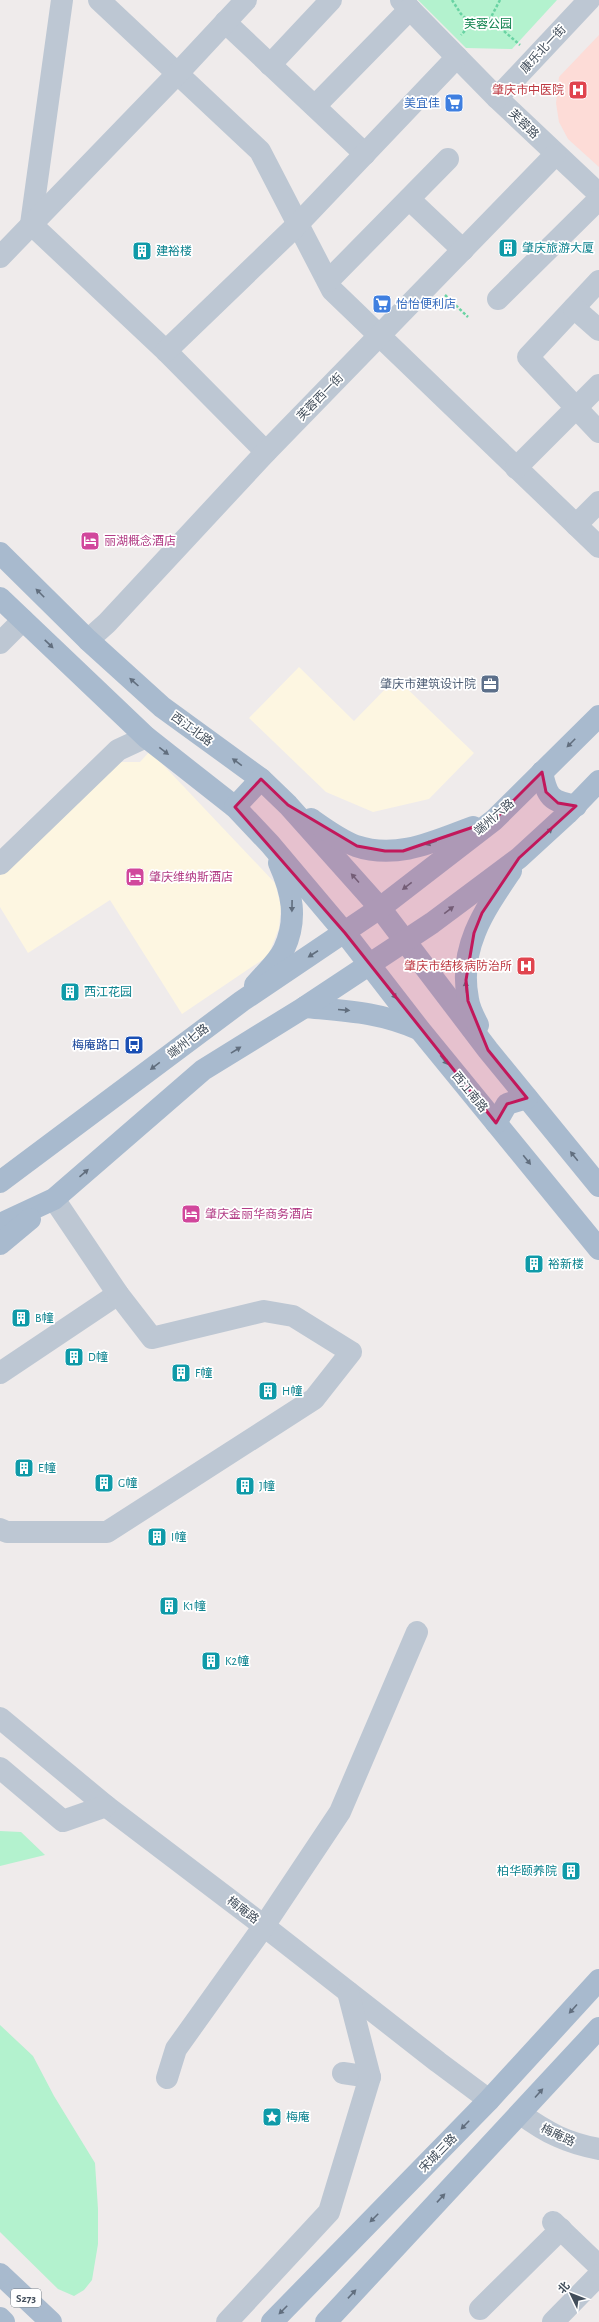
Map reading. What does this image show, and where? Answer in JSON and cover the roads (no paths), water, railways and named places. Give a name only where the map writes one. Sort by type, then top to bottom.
[{"type":"main road","name":"西江北路","points":[[0,554],[88,640],[162,707],[261,780],[288,805],[380,908]]},
{"type":"main road","points":[[0,598],[146,737],[235,807],[270,844],[345,933]]},
{"type":"main road","name":"端州六路","points":[[380,908],[494,820],[599,716]]},
{"type":"main road","points":[[542,772],[546,792],[558,803],[576,806]]},
{"type":"main road","points":[[235,807],[261,780]]},
{"type":"main road","points":[[0,1244],[203,1070],[305,1007],[369,963],[432,923],[519,858],[576,806],[599,781]]},
{"type":"main road","points":[[288,805],[357,846],[385,851],[403,851],[494,820]]},
{"type":"main road","points":[[242,1001],[284,950],[292,919],[292,898],[270,844]]},
{"type":"main road","points":[[488,1050],[468,1001],[466,980],[467,962],[474,933],[482,914],[519,858]]},
{"type":"main road","points":[[380,908],[488,1050],[599,1186]]},
{"type":"main road","name":"端州七路","points":[[0,1182],[242,1001],[380,908]]},
{"type":"main road","name":"西江南路","points":[[345,933],[420,1030],[599,1249]]},
{"type":"main road","points":[[305,1007],[370,1013],[397,1020],[420,1030]]},
{"type":"main road","points":[[496,1123],[507,1104],[527,1098]]},
{"type":"main road","points":[[0,1166],[60,1137]]},
{"type":"main road","points":[[0,1224],[54,1199]]},
{"type":"main road","name":"宋城三路","points":[[272,2322],[489,2100],[599,1980]]},
{"type":"main road","points":[[335,2319],[599,2028]]},
{"type":"main road","name":"S273","points":[[0,2274],[51,2322]]},
{"type":"main road","name":"S273","points":[[0,2318],[4,2322]]},
{"type":"street","points":[[31,224],[62,0]]},
{"type":"street","points":[[99,0],[260,151],[332,290],[379,337],[599,547]]},
{"type":"street","points":[[0,257],[178,73],[246,0]]},
{"type":"street","points":[[270,65],[331,0]]},
{"type":"street","name":"康乐北一街","points":[[497,98],[589,0]]},
{"type":"street","points":[[315,106],[405,5]]},
{"type":"street","name":"芙蓉路","points":[[405,5],[555,156],[599,194]]},
{"type":"street","points":[[225,22],[365,154]]},
{"type":"street","points":[[166,351],[298,224],[365,154],[452,53]]},
{"type":"street","name":"芙蓉西一街","points":[[88,640],[107,623],[266,452],[555,156]]},
{"type":"street","points":[[328,281],[448,159]]},
{"type":"street","points":[[498,299],[599,198]]},
{"type":"street","points":[[409,199],[463,250]]},
{"type":"street","points":[[31,224],[166,351],[266,452]]},
{"type":"street","points":[[599,282],[528,357],[599,432]]},
{"type":"street","points":[[574,308],[599,330]]},
{"type":"street","points":[[516,468],[599,385]]},
{"type":"street","points":[[576,525],[599,502]]},
{"type":"street","points":[[0,643],[23,620]]},
{"type":"street","points":[[0,864],[118,750],[146,737]]},
{"type":"street","points":[[0,1530],[7,1532],[107,1532],[314,1399],[351,1352],[293,1316],[264,1311],[152,1338],[118,1294],[54,1199]]},
{"type":"street","points":[[0,1373],[118,1294]]},
{"type":"street","points":[[167,2078],[176,2049],[264,1926],[340,1812],[417,1632]]},
{"type":"street","name":"梅庵路","points":[[0,1718],[106,1806],[489,2100]]},
{"type":"street","points":[[0,1768],[63,1821],[106,1806]]},
{"type":"street","points":[[227,2322],[329,2212],[370,2077],[348,1992]]},
{"type":"street","points":[[343,2073],[370,2077]]},
{"type":"street","name":"梅庵路","points":[[521,2114],[545,2131],[577,2144],[599,2148]]},
{"type":"street","points":[[480,2309],[557,2226],[599,2266]]},
{"type":"street","points":[[553,2322],[599,2274]]},
{"type":"place","name":"肇庆市中医院","points":[[578,90]]},
{"type":"place","name":"美宜佳","points":[[454,103]]},
{"type":"place","name":"肇庆旅游大厦","points":[[508,248]]},
{"type":"place","name":"建裕楼","points":[[142,251]]},
{"type":"place","name":"怡怡便利店","points":[[382,304]]},
{"type":"place","name":"丽湖概念酒店","points":[[90,541]]},
{"type":"place","name":"肇庆市建筑设计院","points":[[490,684]]},
{"type":"place","name":"肇庆维纳斯酒店","points":[[135,877]]},
{"type":"place","name":"肇庆市结核病防治所","points":[[526,966]]},
{"type":"place","name":"西江花园","points":[[70,992]]},
{"type":"place","name":"梅庵路口","points":[[134,1045]]},
{"type":"place","name":"肇庆金丽华商务酒店","points":[[191,1214]]},
{"type":"place","name":"裕新楼","points":[[534,1264]]},
{"type":"place","name":"B幢","points":[[21,1318]]},
{"type":"place","name":"D幢","points":[[74,1357]]},
{"type":"place","name":"F幢","points":[[181,1373]]},
{"type":"place","name":"H幢","points":[[268,1391]]},
{"type":"place","name":"E幢","points":[[24,1468]]},
{"type":"place","name":"G幢","points":[[104,1483]]},
{"type":"place","name":"J幢","points":[[245,1486]]},
{"type":"place","name":"I幢","points":[[157,1537]]},
{"type":"place","name":"K1幢","points":[[169,1606]]},
{"type":"place","name":"K2幢","points":[[211,1661]]},
{"type":"place","name":"柏华颐养院","points":[[571,1871]]},
{"type":"place","name":"梅庵","points":[[272,2117]]},
{"type":"park label","name":"芙蓉公园","points":[[488,24]]}]
